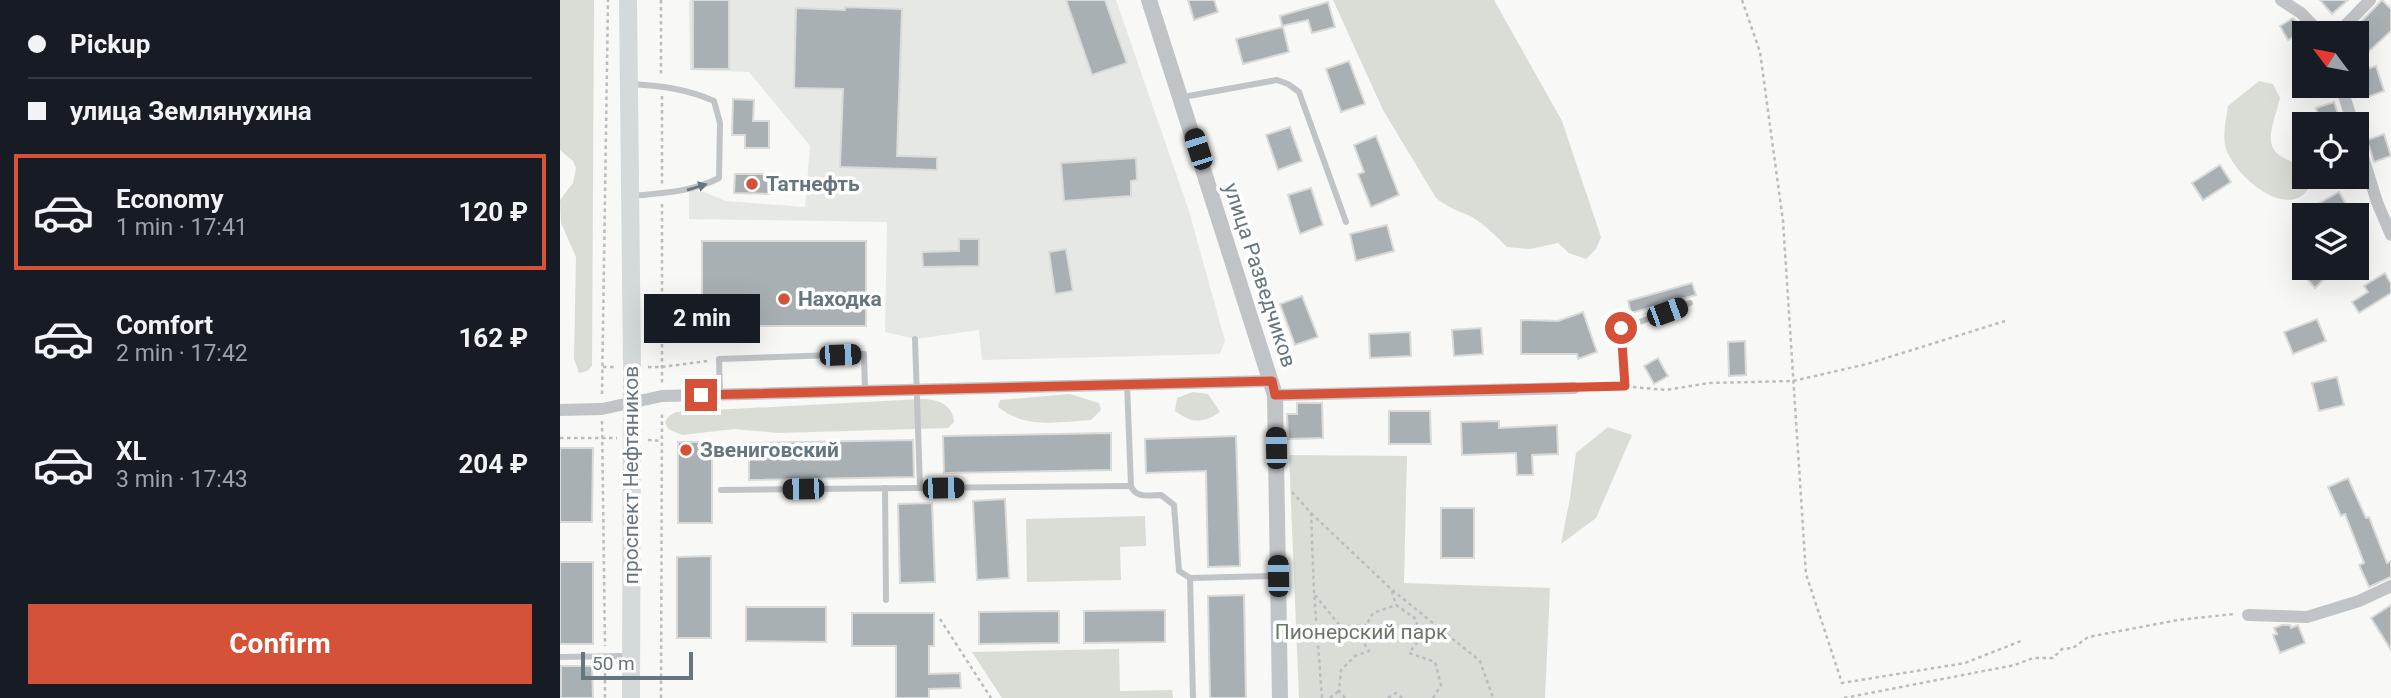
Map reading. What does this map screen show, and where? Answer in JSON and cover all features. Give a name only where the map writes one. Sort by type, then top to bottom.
[{"type":"main road","name":"проспект Нефтяников","points":[[628,0],[632,367],[631,698]]},
{"type":"street","name":"улица Разведчиков","points":[[1149,0],[1274,388],[1280,698]]},
{"type":"street","points":[[2281,0],[2309,21]]},
{"type":"street","points":[[2350,21],[2370,0]]},
{"type":"street","points":[[2369,176],[2391,235]]},
{"type":"street","points":[[560,410],[602,410],[662,396],[1127,384],[1274,388],[1574,388]]},
{"type":"street","points":[[2248,615],[2307,617],[2359,601],[2391,586]]},
{"type":"lane","points":[[1181,98],[1277,80],[1299,92],[1346,222]]},
{"type":"lane","points":[[629,83],[693,92],[714,101],[720,123],[719,178],[684,191],[630,196]]},
{"type":"lane","points":[[1574,388],[1625,386],[1621,328],[1690,303]]},
{"type":"lane","points":[[915,339],[919,488]]},
{"type":"lane","points":[[720,394],[719,359],[864,355],[865,391]]},
{"type":"lane","points":[[1127,384],[1131,486],[1135,493],[1161,495],[1174,505],[1177,566],[1181,574],[1190,578],[1278,576]]},
{"type":"lane","points":[[721,490],[1131,486]]},
{"type":"lane","points":[[885,488],[886,600]]},
{"type":"lane","points":[[1190,578],[1193,698]]},
{"type":"lane","points":[[560,657],[605,658],[631,655]]},
{"type":"path","points":[[605,698],[602,410],[608,0]]},
{"type":"path","points":[[661,0],[661,698]]},
{"type":"path","points":[[1742,0],[1760,52],[1783,221],[1806,574],[1842,684],[1965,663],[2021,642]]},
{"type":"path","points":[[1625,386],[1666,390],[1709,383],[1793,381],[1867,364],[2006,321]]},
{"type":"path","points":[[603,367],[662,367],[719,359]]},
{"type":"path","points":[[560,438],[662,441]]},
{"type":"path","points":[[1276,475],[1311,513],[1391,589],[1480,661],[1493,698]]},
{"type":"path","points":[[1311,513],[1322,698]]},
{"type":"path","points":[[1391,589],[1396,605],[1416,619],[1420,639],[1409,653],[1435,662],[1441,685],[1433,698]]},
{"type":"path","points":[[1314,593],[1341,626],[1367,625]]},
{"type":"path","points":[[1345,698],[1339,691],[1341,670],[1355,656],[1369,651],[1360,636],[1373,613],[1396,605]]},
{"type":"path","points":[[1844,698],[2015,664],[2033,658],[2053,658],[2062,649],[2073,648],[2088,637],[2111,632],[2224,614],[2248,615]]},
{"type":"path","points":[[940,619],[991,698]]},
{"type":"path","points":[[1330,698],[1339,691]]},
{"type":"path","points":[[1388,698],[1396,692],[1402,698]]},
{"type":"shaded area","points":[[689,0],[1116,0],[1189,211],[1225,341],[1220,354],[982,360],[979,330],[915,339],[885,332],[887,222],[689,219],[689,190],[704,192],[726,201],[805,207],[810,146],[749,72],[690,70]]},
{"type":"green space","points":[[560,0],[594,0],[592,366],[579,373],[574,359],[576,257],[561,223],[560,200],[573,183],[576,168],[573,161],[560,150]]},
{"type":"green space","points":[[1333,0],[1494,0],[1562,121],[1601,237],[1596,249],[1586,259],[1569,253],[1558,243],[1530,249],[1507,247],[1477,220],[1436,198],[1383,110]]},
{"type":"green space","points":[[2259,81],[2273,84],[2280,98],[2271,132],[2273,148],[2279,155],[2292,161],[2292,189],[2308,189],[2307,191],[2296,199],[2284,200],[2260,189],[2238,170],[2225,144],[2228,106]]},
{"type":"green space","points":[[1193,392],[1208,394],[1220,412],[1208,419],[1197,421],[1175,411],[1177,398]]},
{"type":"green space","points":[[1070,394],[1099,403],[1101,410],[1091,420],[1055,423],[1019,419],[998,407],[1000,400]]},
{"type":"green space","points":[[922,399],[944,404],[951,411],[954,422],[948,428],[779,433],[734,429],[682,435],[668,429],[665,422],[676,412]]},
{"type":"green space","points":[[1608,427],[1632,435],[1596,518],[1561,544],[1576,453]]},
{"type":"green space","name":"Пионерский парк","points":[[1289,455],[1407,456],[1404,583],[1550,588],[1545,698],[1299,698]]},
{"type":"green space","points":[[1145,516],[1146,546],[1120,547],[1121,580],[1027,582],[1026,519]]},
{"type":"green space","points":[[1119,649],[1120,691],[1172,690],[1173,698],[1002,698],[972,652]]},
{"type":"building","points":[[693,0],[729,0],[729,69],[693,69]]},
{"type":"building","points":[[1066,0],[1105,0],[1127,63],[1092,75]]},
{"type":"building","points":[[1188,0],[1214,0],[1218,12],[1194,20]]},
{"type":"building","points":[[2320,0],[2348,0],[2332,14]]},
{"type":"building","points":[[2382,0],[2391,9],[2391,31],[2370,50],[2370,21],[2362,21]]},
{"type":"building","points":[[1328,2],[1335,27],[1312,33],[1308,20],[1282,26],[1280,16]]},
{"type":"building","points":[[845,7],[902,9],[897,156],[937,157],[937,170],[840,167],[843,89],[794,88],[796,8],[845,10]]},
{"type":"building","points":[[2293,18],[2296,21],[2292,21],[2292,38],[2288,40],[2280,26]]},
{"type":"building","points":[[1283,27],[1289,52],[1243,64],[1236,39]]},
{"type":"building","points":[[1349,61],[1365,104],[1341,112],[1326,69]]},
{"type":"building","points":[[2376,66],[2384,91],[2370,96],[2370,68]]},
{"type":"building","points":[[733,99],[754,100],[753,121],[769,121],[769,148],[745,148],[745,135],[732,135]]},
{"type":"building","points":[[2334,102],[2337,112],[2317,112],[2316,108]]},
{"type":"building","points":[[1290,127],[1302,161],[1278,170],[1266,135]]},
{"type":"building","points":[[2384,134],[2391,156],[2374,162],[2369,139]]},
{"type":"building","points":[[1376,136],[1399,195],[1371,207],[1358,174],[1364,172],[1354,145]]},
{"type":"building","points":[[1136,158],[1137,180],[1131,181],[1131,196],[1064,201],[1061,163]]},
{"type":"building","points":[[2220,165],[2231,182],[2203,200],[2192,183]]},
{"type":"building","points":[[735,174],[771,174],[771,194],[734,193]]},
{"type":"building","points":[[1311,188],[1323,225],[1300,234],[1288,195]]},
{"type":"building","points":[[2339,192],[2345,203],[2320,203]]},
{"type":"building","points":[[1387,225],[1394,251],[1356,261],[1350,234]]},
{"type":"building","points":[[959,239],[979,239],[979,266],[923,267],[922,252],[959,251]]},
{"type":"building","points":[[702,241],[866,241],[866,326],[702,326]]},
{"type":"building","points":[[1066,249],[1073,291],[1055,294],[1049,252]]},
{"type":"building","points":[[2385,273],[2391,284],[2391,293],[2359,313],[2352,302],[2368,292],[2364,286]]},
{"type":"building","points":[[2308,280],[2323,280],[2315,288]]},
{"type":"building","points":[[1692,283],[1696,295],[1631,313],[1628,301]]},
{"type":"building","points":[[1302,296],[1318,337],[1295,345],[1280,304]]},
{"type":"building","points":[[1583,312],[1597,352],[1578,359],[1577,354],[1521,354],[1521,320],[1558,321]]},
{"type":"building","points":[[2317,319],[2326,341],[2293,354],[2284,332]]},
{"type":"building","points":[[1481,328],[1483,354],[1454,356],[1452,330]]},
{"type":"building","points":[[1410,332],[1411,356],[1370,358],[1369,334]]},
{"type":"building","points":[[1745,341],[1746,375],[1729,376],[1728,342]]},
{"type":"building","points":[[1658,358],[1668,376],[1654,384],[1644,366]]},
{"type":"building","points":[[2337,377],[2344,405],[2319,411],[2312,383]]},
{"type":"building","points":[[1297,403],[1322,403],[1323,438],[1288,439],[1287,414],[1297,414]]},
{"type":"building","points":[[1389,411],[1430,411],[1431,444],[1389,444]]},
{"type":"building","points":[[1499,421],[1499,428],[1557,425],[1558,454],[1532,455],[1533,475],[1517,475],[1516,453],[1462,455],[1461,422]]},
{"type":"building","points":[[1111,433],[1111,470],[944,473],[943,436]]},
{"type":"building","points":[[1236,436],[1240,566],[1208,567],[1206,471],[1146,473],[1145,439]]},
{"type":"building","points":[[913,440],[914,477],[749,480],[749,443]]},
{"type":"building","points":[[678,442],[712,442],[712,523],[678,523]]},
{"type":"building","points":[[560,448],[593,448],[592,522],[560,522]]},
{"type":"building","points":[[2348,478],[2366,518],[2369,517],[2387,563],[2391,561],[2391,577],[2369,587],[2359,565],[2364,563],[2345,514],[2341,516],[2328,487]]},
{"type":"building","points":[[1005,499],[1009,578],[977,580],[973,501]]},
{"type":"building","points":[[932,503],[935,582],[900,583],[898,504]]},
{"type":"building","points":[[1441,508],[1474,508],[1474,558],[1441,558]]},
{"type":"building","points":[[711,556],[711,638],[677,638],[677,557]]},
{"type":"building","points":[[560,562],[593,562],[593,644],[560,644]]},
{"type":"building","points":[[1244,595],[1246,698],[1210,698],[1208,596]]},
{"type":"building","points":[[2391,605],[2391,650],[2371,618]]},
{"type":"building","points":[[746,607],[826,607],[826,642],[746,641]]},
{"type":"building","points":[[1165,610],[1165,642],[1084,643],[1084,611]]},
{"type":"building","points":[[1059,611],[1059,643],[979,644],[979,612]]},
{"type":"building","points":[[852,613],[934,613],[934,646],[929,646],[929,674],[960,673],[961,688],[929,689],[929,698],[896,698],[896,646],[852,646]]},
{"type":"building","points":[[2290,625],[2291,628],[2298,625],[2305,643],[2280,653],[2273,635],[2277,634],[2274,628]]},
{"type":"building","points":[[561,666],[592,666],[593,698],[561,698]]},
{"type":"place","name":"Татнефть","points":[[752,184]]},
{"type":"place","name":"Находка","points":[[784,299]]},
{"type":"place","name":"Звениговский","points":[[686,450]]},
{"type":"route","points":[[701,395],[1272,381],[1275,395],[1625,386],[1621,328]]}]
